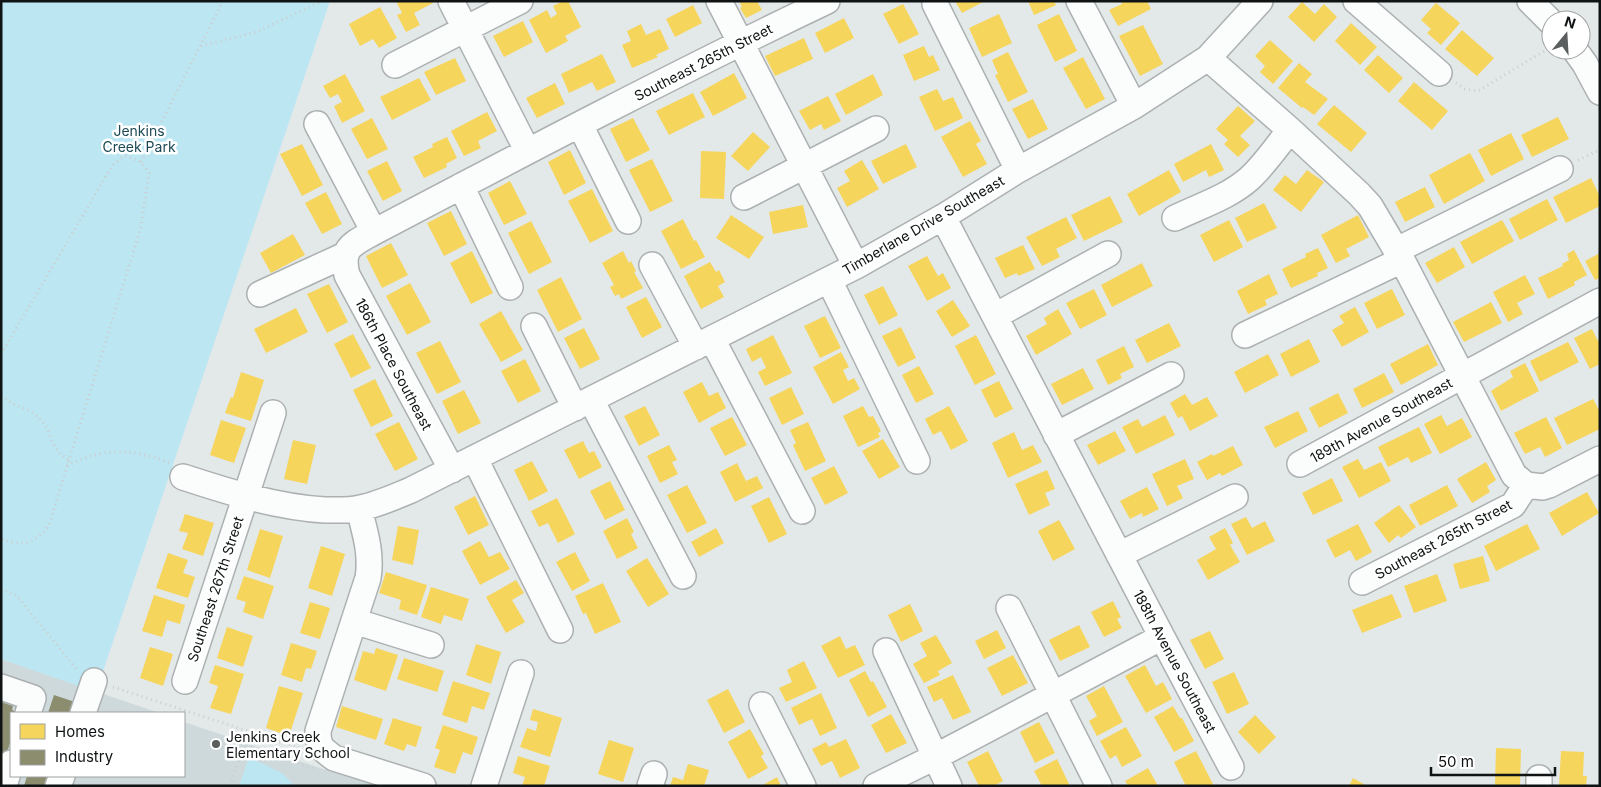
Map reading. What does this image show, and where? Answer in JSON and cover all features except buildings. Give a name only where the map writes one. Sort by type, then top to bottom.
[{"type":"street","points":[[451,1],[527,150]]},
{"type":"street","points":[[395,66],[520,1]]},
{"type":"street","points":[[718,1],[856,266]]},
{"type":"street","name":"Southeast 265th Street","points":[[345,256],[351,245],[527,150],[740,42],[827,1]]},
{"type":"street","points":[[1079,1],[1134,106]]},
{"type":"street","name":"Timberlane Drive Southeast","points":[[359,509],[387,500],[475,459],[829,280],[943,217],[1018,170],[1134,106],[1208,58],[1260,1]]},
{"type":"street","points":[[1356,1],[1439,72]]},
{"type":"street","points":[[1530,1],[1541,12]]},
{"type":"street","name":"Timberlane Drive Southeast","points":[[935,4],[1018,170]]},
{"type":"street","name":"189th Avenue Southeast","points":[[1208,58],[1290,130],[1370,206],[1400,255],[1514,475],[1526,486]]},
{"type":"street","points":[[1582,60],[1600,92]]},
{"type":"street","points":[[317,124],[374,232]]},
{"type":"street","points":[[580,124],[628,221]]},
{"type":"street","points":[[744,197],[876,129]]},
{"type":"street","points":[[1175,218],[1231,192],[1243,184],[1252,176],[1290,130]]},
{"type":"street","points":[[1245,335],[1400,255],[1560,168]]},
{"type":"street","points":[[461,186],[510,287]]},
{"type":"street","name":"188th Avenue Southeast","points":[[943,217],[1231,767]]},
{"type":"street","points":[[995,316],[1108,254]]},
{"type":"street","points":[[260,294],[345,256]]},
{"type":"street","name":"186th Place Southeast","points":[[345,256],[344,267],[347,275],[452,470]]},
{"type":"street","points":[[652,265],[704,343],[802,511]]},
{"type":"street","name":"Timberlane Drive Southeast","points":[[829,280],[917,460]]},
{"type":"street","name":"189th Avenue Southeast","points":[[1300,464],[1600,301]]},
{"type":"street","points":[[534,326],[583,404],[683,576]]},
{"type":"street","points":[[1056,435],[1171,375]]},
{"type":"street","name":"Southeast 267th Street","points":[[185,681],[273,413]]},
{"type":"street","points":[[475,459],[560,630]]},
{"type":"street","points":[[1526,486],[1543,487],[1549,485],[1600,459]]},
{"type":"street","points":[[182,477],[246,497],[306,509],[359,509],[369,548],[370,564],[368,578],[318,731],[326,750],[422,786]]},
{"type":"street","name":"Southeast 265th Street","points":[[1362,582],[1513,505],[1526,486]]},
{"type":"street","points":[[1120,555],[1234,497]]},
{"type":"street","points":[[1009,608],[1099,786]]},
{"type":"street","points":[[354,620],[431,645]]},
{"type":"street","points":[[876,786],[935,757],[1162,637]]},
{"type":"street","points":[[886,651],[949,786]]},
{"type":"street","points":[[484,786],[522,673]]},
{"type":"street","points":[[83,712],[94,681]]},
{"type":"street","points":[[1,687],[33,698],[28,712]]},
{"type":"street","points":[[762,705],[804,786]]},
{"type":"street","points":[[4,786],[10,766]]},
{"type":"path","points":[[141,162],[223,1]]},
{"type":"path","points":[[201,46],[256,32],[323,1]]},
{"type":"path","points":[[1439,72],[1465,89],[1478,91],[1541,53]]},
{"type":"path","points":[[1560,168],[1600,150]]},
{"type":"path","points":[[1,354],[112,166],[126,156],[141,162],[149,173],[142,227],[49,525],[40,538],[26,544],[1,539]]},
{"type":"path","points":[[1,396],[12,405],[29,411],[41,419],[55,448],[69,460]]},
{"type":"path","points":[[67,466],[78,460],[101,453],[117,451],[134,452],[169,462],[182,477]]},
{"type":"path","points":[[2,589],[17,596],[76,669],[94,681],[296,747],[326,750],[328,774],[244,745],[230,786]]},
{"type":"shaded area","points":[[1,659],[156,712],[10,712],[10,777],[185,777],[185,722],[329,771],[332,766],[390,786],[1,786]]},
{"type":"green space","name":"Jenkins Creek Park","points":[[1,1],[330,1],[96,692],[1,659]]},
{"type":"green space","points":[[249,757],[282,773],[295,786],[239,786]]},
{"type":"place","name":"Jenkins Creek Elementary School","points":[[216,744]]}]
